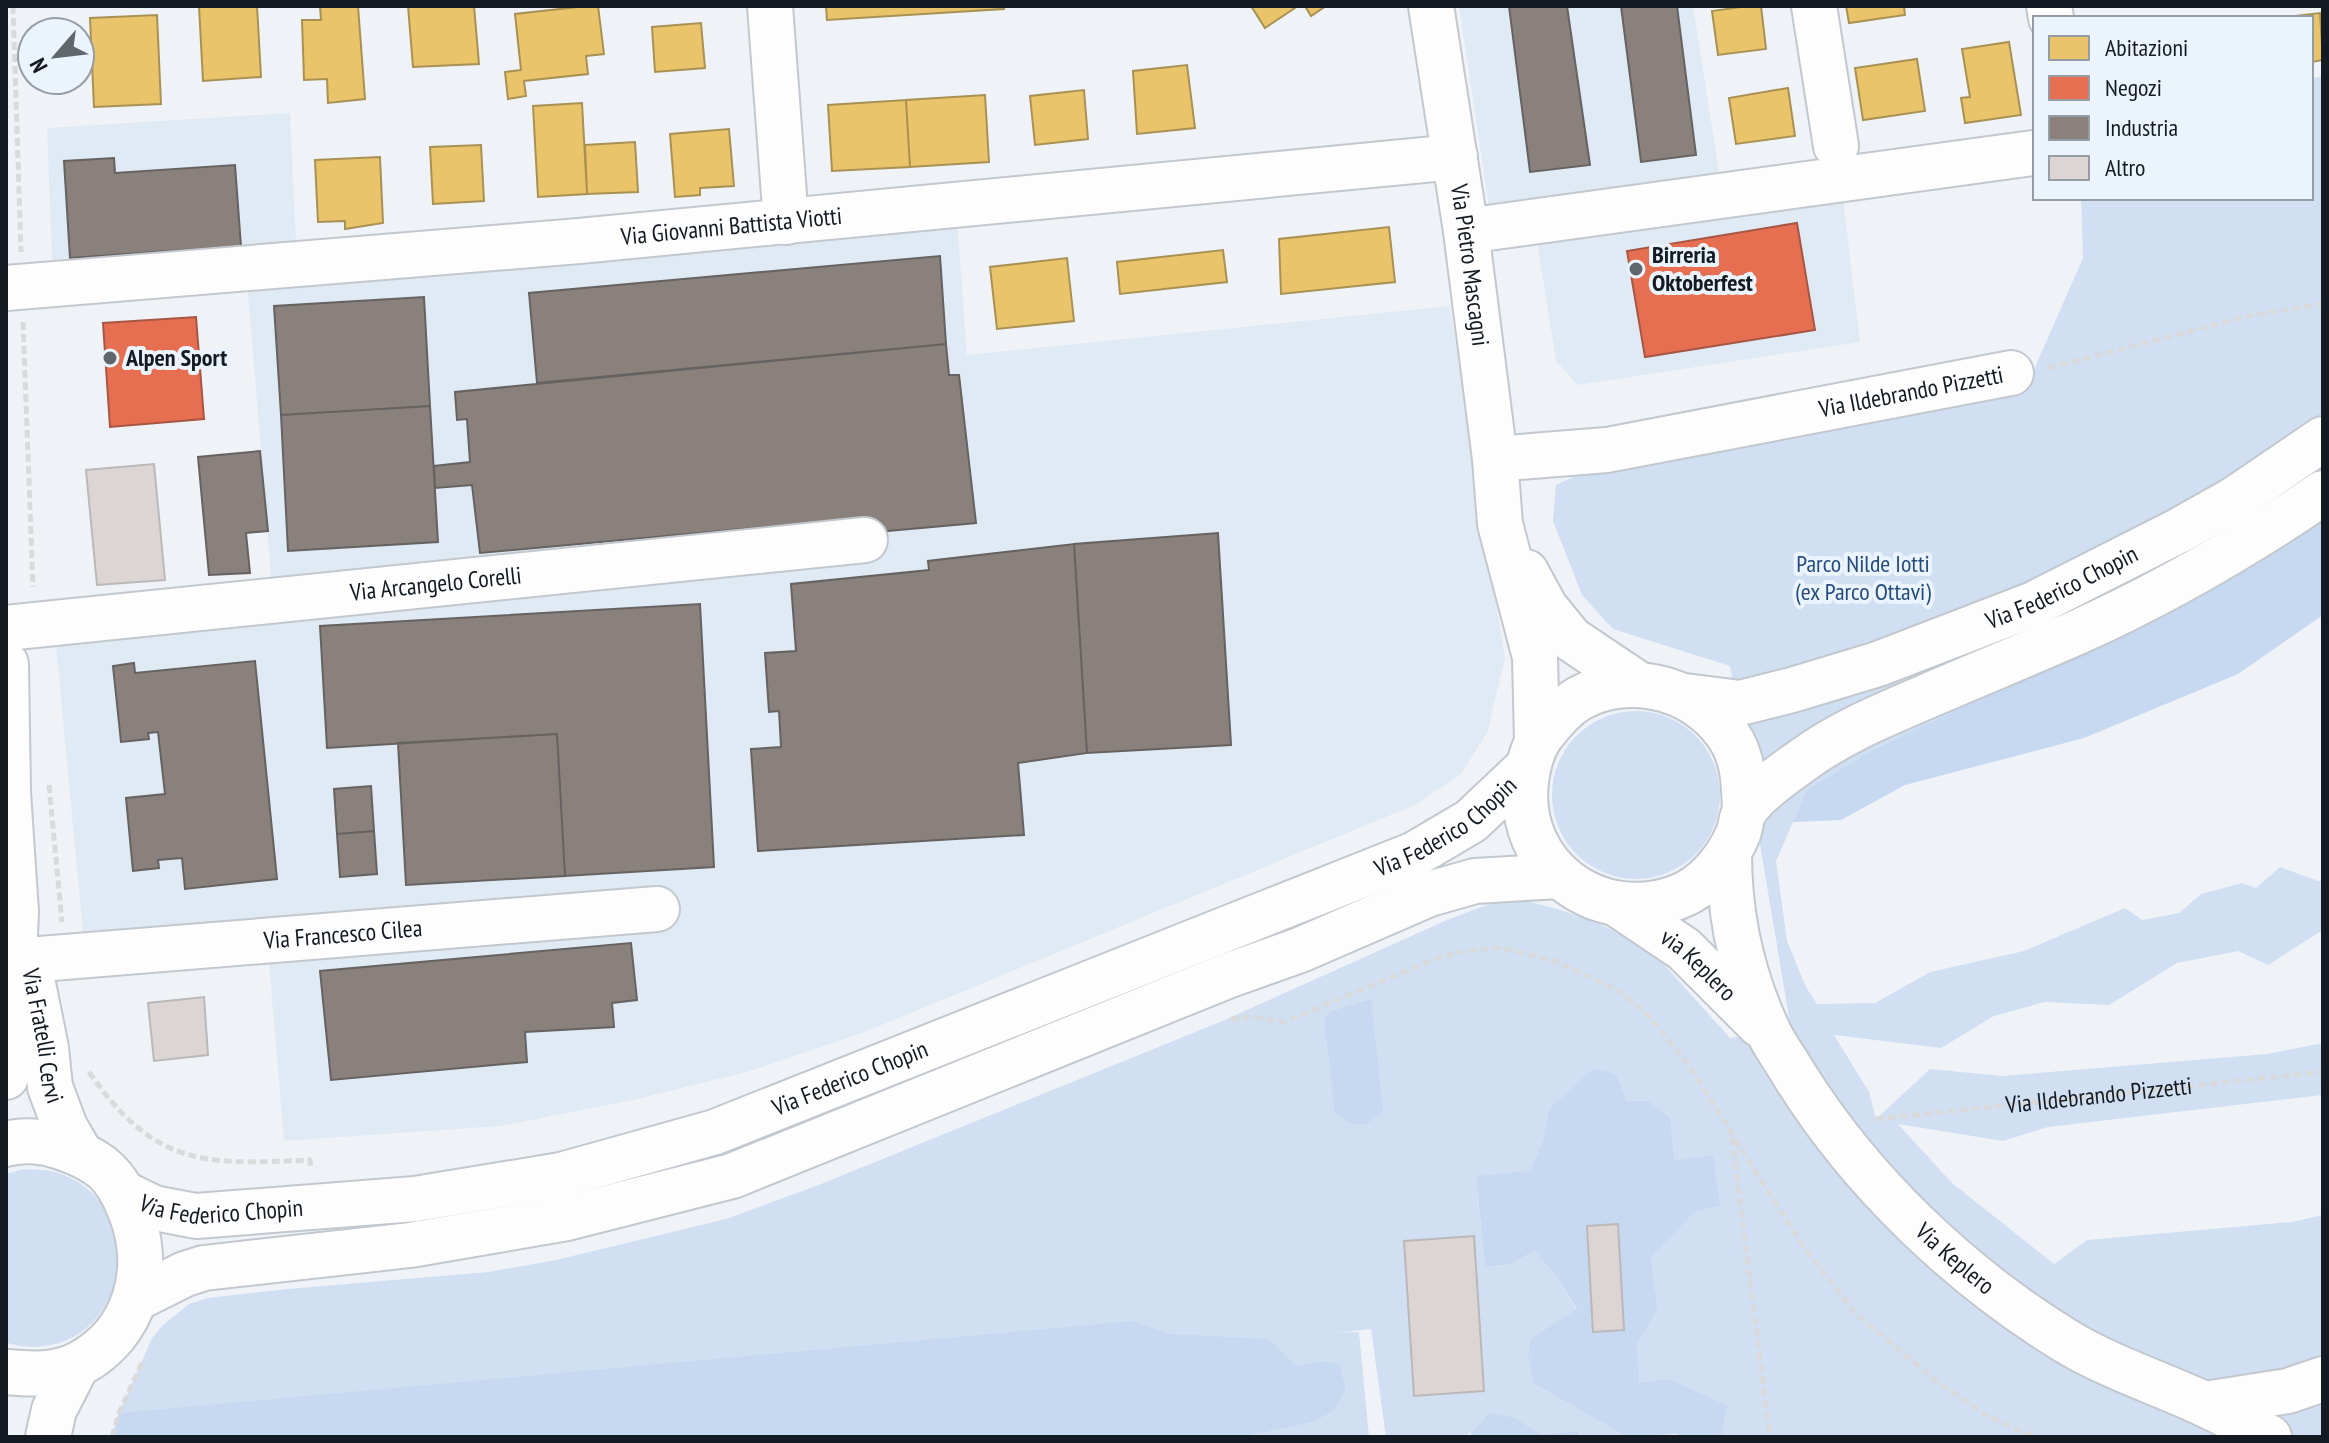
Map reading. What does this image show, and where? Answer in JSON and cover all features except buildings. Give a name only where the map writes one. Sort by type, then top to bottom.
[{"type":"street","points":[[770,6],[786,222]]},
{"type":"street","name":"Via Pietro Mascagni","points":[[1431,6],[1466,231],[1495,459],[1500,524],[1535,657],[1532,755]]},
{"type":"street","points":[[1814,6],[1836,146]]},
{"type":"street","points":[[1466,231],[2033,153]]},
{"type":"street","name":"Via Giovanni Battista Viotti","points":[[14,287],[579,241],[1455,157]]},
{"type":"street","name":"Via Ildebrando Pizzetti","points":[[1495,459],[1607,450],[2009,373]]},
{"type":"street","name":"Via Federico Chopin","points":[[123,1193],[154,1208],[196,1216],[415,1199],[561,1175],[715,1132],[1415,854],[1471,821],[1532,755],[1555,717],[1580,698],[1608,687],[1638,684],[1662,687],[1685,696],[1740,703],[1878,664],[2034,604],[2180,530],[2247,491],[2323,439]]},
{"type":"street","name":"Via Federico Chopin","points":[[1745,810],[1783,775],[1839,736],[2159,593],[2236,551],[2323,493]]},
{"type":"street","name":"Via Pietro Mascagni","points":[[1500,524],[1545,607],[1571,639],[1638,684]]},
{"type":"street","name":"Via Arcangelo Corelli","points":[[20,627],[865,540]]},
{"type":"street","name":"Via Fratelli Cervi","points":[[6,664],[21,788],[6,1077]]},
{"type":"street","name":"Via Federico Chopin","points":[[1532,755],[1524,797],[1528,826],[1541,853],[1559,876],[1586,894],[1617,904],[1649,905],[1681,896],[1708,878],[1729,853],[1745,810],[1744,776],[1733,743],[1712,716],[1685,696]]},
{"type":"street","name":"Via Keplero","points":[[1729,853],[1733,924],[1743,964],[1770,1035],[1808,1097],[1851,1154],[1889,1197],[1945,1250],[2028,1317],[2070,1343],[2165,1389],[2205,1404],[2269,1437]]},
{"type":"street","name":"Via Federico Chopin","points":[[137,1298],[204,1268],[410,1245],[567,1218],[732,1176],[1227,976],[1300,950],[1429,894],[1475,881],[1559,876]]},
{"type":"street","name":"via Keplero","points":[[1617,904],[1684,949],[1770,1035]]},
{"type":"street","name":"Via Francesco Cilea","points":[[46,959],[657,909]]},
{"type":"street","name":"Via Fratelli Cervi","points":[[16,912],[46,959],[46,1048],[50,1087],[65,1127],[80,1153]]},
{"type":"street","name":"Via Fratelli Cervi","points":[[6,1144],[48,1143],[80,1153],[106,1170],[123,1193],[135,1224],[142,1256],[137,1298],[123,1323],[102,1347],[77,1365],[42,1374],[6,1372]]},
{"type":"street","name":"Via Fratelli Cervi","points":[[48,1437],[54,1410],[77,1365]]},
{"type":"street","points":[[2205,1404],[2288,1391],[2323,1379]]},
{"type":"path","points":[[13,6],[20,627]]},
{"type":"path","points":[[2009,373],[2023,374],[2160,339],[2323,303]]},
{"type":"path","points":[[21,788],[46,959]]},
{"type":"path","points":[[1322,1004],[1440,957],[1471,950],[1501,948],[1556,961],[1621,992],[1649,1016],[1690,1067],[1802,1245],[1856,1314],[1939,1383],[1988,1416],[2034,1437]]},
{"type":"path","points":[[84,1066],[105,1096],[130,1123],[177,1152],[237,1164],[310,1160],[314,1207]]},
{"type":"path","name":"Via Ildebrando Pizzetti","points":[[1876,1119],[2323,1072]]},
{"type":"path","points":[[1732,1133],[1770,1437]]},
{"type":"path","points":[[112,1437],[143,1358]]},
{"type":"shaded area","points":[[1459,6],[1693,6],[1723,197],[1841,181],[1860,342],[1578,385],[1556,361],[1534,223],[1492,228]]},
{"type":"shaded area","points":[[290,113],[297,264],[956,205],[967,355],[1450,306],[1505,659],[1487,733],[1461,774],[1415,805],[862,1033],[747,1072],[633,1100],[500,1126],[284,1141],[267,941],[85,955],[54,623],[273,599],[246,269],[53,284],[47,128]]},
{"type":"shaded area","points":[[2323,515],[2323,615],[2238,674],[2084,738],[1905,785],[1841,820],[1793,822],[1806,791],[1870,751],[2125,630]]},
{"type":"shaded area","points":[[1371,999],[1383,1112],[1367,1123],[1354,1125],[1335,1114],[1324,1019],[1329,1012]]},
{"type":"shaded area","points":[[1594,1068],[1616,1074],[1626,1101],[1648,1101],[1670,1118],[1674,1160],[1713,1156],[1720,1206],[1696,1211],[1651,1258],[1658,1309],[1637,1344],[1639,1383],[1668,1379],[1728,1406],[1721,1437],[1678,1437],[1677,1434],[1627,1437],[1534,1384],[1528,1356],[1531,1339],[1577,1309],[1558,1278],[1534,1251],[1512,1264],[1485,1267],[1476,1176],[1530,1171],[1542,1144],[1549,1109]]},
{"type":"shaded area","points":[[1133,1321],[1169,1334],[1269,1339],[1296,1366],[1319,1361],[1339,1364],[1346,1389],[1333,1412],[1311,1423],[1242,1437],[112,1437],[119,1413]]},
{"type":"shaded area","points":[[1489,1413],[1516,1418],[1540,1434],[1578,1431],[1578,1437],[1468,1437]]},
{"type":"green space","name":"Parco Nilde Iotti (ex Parco Ottavi)","points":[[2323,76],[2323,515],[2125,630],[1870,751],[1806,792],[1776,861],[1787,941],[1806,987],[1817,1004],[1875,1003],[1930,972],[2024,951],[2125,908],[2142,920],[2179,913],[2201,894],[2242,883],[2256,888],[2280,867],[2323,881],[2323,930],[2268,965],[2238,951],[2177,963],[2109,1005],[2045,1002],[1994,1016],[1941,1048],[1834,1035],[1869,1092],[1876,1119],[1930,1069],[2003,1076],[2267,1054],[2323,1043],[2323,1095],[2048,1127],[2003,1141],[1898,1124],[1952,1183],[2054,1264],[2087,1240],[2292,1222],[2323,1215],[2323,1437],[1721,1437],[1728,1406],[1638,1384],[1637,1344],[1658,1309],[1651,1258],[1696,1211],[1713,1157],[1673,1160],[1549,1109],[1542,1144],[1530,1172],[1476,1177],[1485,1267],[1512,1264],[1534,1251],[1558,1278],[1577,1310],[1534,1384],[1627,1437],[1578,1437],[1577,1431],[1540,1434],[1516,1418],[1468,1434],[1468,1437],[1386,1437],[1371,1329],[1337,1333],[1359,1332],[1369,1437],[1242,1437],[1311,1423],[1333,1412],[1319,1361],[1296,1366],[112,1437],[119,1413],[152,1338],[189,1304],[208,1298],[288,1289],[488,1272],[556,1260],[726,1219],[816,1186],[1220,1022],[1447,920],[1492,903],[1526,901],[1558,909],[1604,926],[1652,951],[1730,1038],[1791,1029],[1730,666],[1613,629],[1582,595],[1553,521],[1556,485],[1600,464],[2028,383],[2083,258],[2081,200],[2313,200],[2313,78]]},
{"type":"green space","points":[[1636,711],[1668,718],[1695,736],[1713,763],[1720,795],[1713,827],[1695,854],[1668,872],[1636,879],[1604,872],[1577,854],[1559,827],[1552,795],[1559,763],[1577,736],[1604,718]]},
{"type":"green space","points":[[24,1169],[55,1172],[86,1188],[106,1211],[117,1240],[117,1270],[109,1299],[91,1324],[65,1341],[31,1347],[6,1343],[6,1174]]},
{"type":"place","name":"Birreria Oktoberfest","points":[[1636,269]]},
{"type":"place","name":"Alpen Sport","points":[[110,358]]}]
